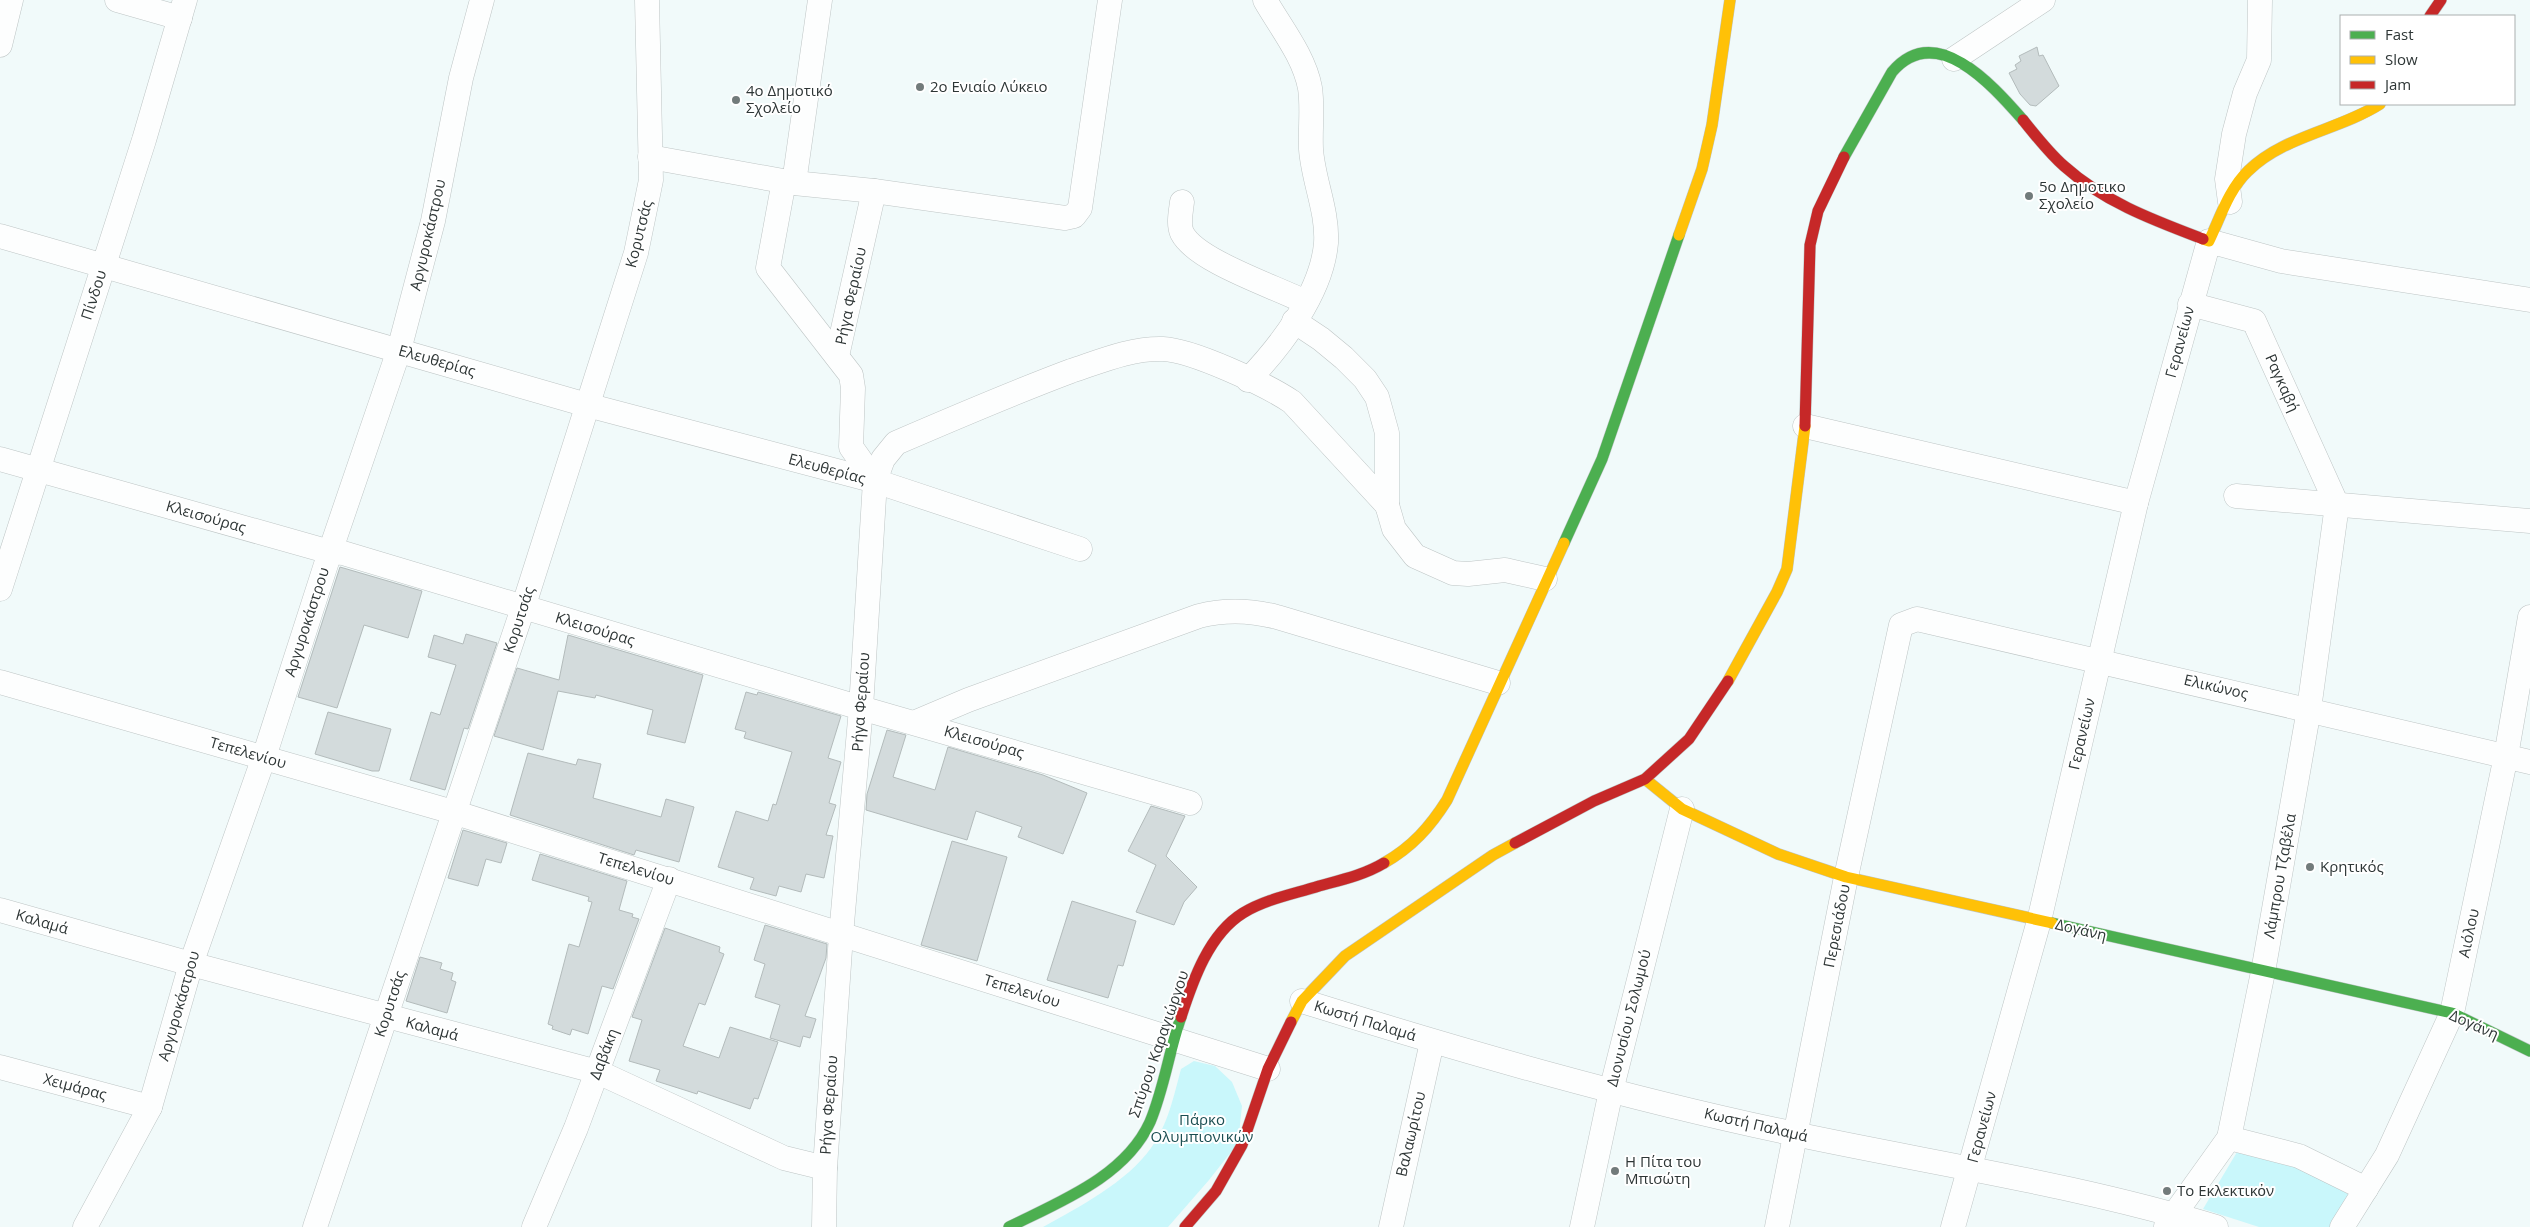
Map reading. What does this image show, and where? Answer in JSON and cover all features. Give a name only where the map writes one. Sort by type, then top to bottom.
[{"type":"street","points":[[0,45],[11,0]]},
{"type":"street","points":[[117,0],[183,9]]},
{"type":"street","name":"Αργυροκάστρου","points":[[85,1227],[150,1107],[190,964],[264,757],[330,552],[399,350],[433,221],[461,78],[482,0]]},
{"type":"street","name":"Κορυτσάς","points":[[315,1227],[523,608],[636,253],[652,180],[647,0]]},
{"type":"street","points":[[820,0],[789,182],[768,268],[837,356]]},
{"type":"street","points":[[650,158],[789,182],[874,191],[1064,218],[1074,216],[1080,208],[1110,0]]},
{"type":"street","points":[[1248,380],[1275,352],[1300,312],[1322,266],[1326,242],[1311,149],[1310,89],[1305,66],[1265,0]]},
{"type":"street","name":"Σπύρου Καραγιώργου","points":[[1010,1227],[1100,1180],[1127,1155],[1140,1139],[1154,1114],[1173,1039],[1202,964],[1219,935],[1243,912],[1278,899],[1361,874],[1388,863],[1414,843],[1434,822],[1446,800],[1602,459],[1641,340],[1702,169],[1712,125],[1730,0]]},
{"type":"street","points":[[1954,59],[2043,0]]},
{"type":"street","points":[[2230,202],[2227,179],[2234,134],[2245,93],[2259,60],[2260,0]]},
{"type":"street","points":[[2431,15],[2441,0]]},
{"type":"street","name":"Πίνδου","points":[[0,589],[144,140],[183,9]]},
{"type":"street","points":[[1185,1227],[1216,1191],[1242,1145],[1268,1069],[1302,1001],[1346,956],[1493,855],[1586,806],[1645,779],[1675,754],[1701,725],[1739,664],[1778,592],[1787,569],[1792,542],[1805,426],[1810,245],[1818,211],[1831,180],[1861,125],[1892,72],[1902,60],[1916,53],[1932,53],[1954,59],[1994,88],[2062,165],[2081,181],[2097,192],[2144,217],[2209,241],[2281,261],[2530,300]]},
{"type":"street","points":[[2209,241],[2238,185],[2248,172],[2265,158],[2285,146],[2365,115],[2379,105]]},
{"type":"street","name":"Ρήγα Φεραίου","points":[[824,1227],[825,1168],[841,935],[861,708],[875,482],[851,447],[853,388],[851,375],[837,356],[874,191]]},
{"type":"street","points":[[1182,202],[1180,219],[1182,233],[1201,252],[1247,277],[1300,312],[1321,338],[1365,379],[1377,398],[1387,433],[1387,506],[1394,529],[1415,556],[1453,573],[1468,574],[1505,570],[1546,579]]},
{"type":"street","name":"Ελευθερίας","points":[[0,236],[587,405],[875,482],[1080,549]]},
{"type":"street","name":"Γερανείων","points":[[1953,1227],[2039,921],[2098,660],[2136,503],[2209,241]]},
{"type":"street","name":"Ραγκαβή","points":[[2190,304],[2254,321],[2338,505]]},
{"type":"street","points":[[875,482],[884,459],[896,443],[1033,385],[1103,360],[1142,349],[1165,349],[1189,353],[1275,390],[1292,402],[1387,506]]},
{"type":"street","points":[[1805,426],[2136,503]]},
{"type":"street","name":"Κλεισούρας","points":[[0,459],[330,552],[343,553],[861,708],[916,722],[1190,803]]},
{"type":"street","points":[[2236,496],[2530,521]]},
{"type":"street","name":"Λάμπρου Τζαβέλα","points":[[2170,1221],[2229,1138],[2263,972],[2309,709],[2338,505]]},
{"type":"street","points":[[916,722],[968,700],[1199,616],[1231,610],[1257,612],[1277,617],[1498,683]]},
{"type":"street","name":"Αιόλου","points":[[2342,1227],[2387,1155],[2452,1013],[2506,756],[2530,617]]},
{"type":"street","name":"Ελικώνος","points":[[1901,625],[1917,618],[2530,762]]},
{"type":"street","name":"Περεσιάδου","points":[[1777,1227],[1846,877],[1901,625]]},
{"type":"street","name":"Τεπελενίου","points":[[0,682],[453,812],[1268,1069]]},
{"type":"street","name":"Δογάνη","points":[[1645,779],[1682,809],[1778,854],[1846,877],[2452,1013],[2530,1051]]},
{"type":"street","name":"Διονυσίου Σολωμού","points":[[1582,1227],[1610,1092],[1682,809]]},
{"type":"street","name":"Δαβάκη","points":[[534,1227],[598,1072],[669,879]]},
{"type":"street","name":"Καλαμά","points":[[0,910],[385,1017],[598,1072],[784,1158],[825,1168]]},
{"type":"street","name":"Κωστή Παλαμά","points":[[1302,1001],[1432,1042],[1610,1092],[1796,1134],[1971,1168],[2170,1221],[2216,1227]]},
{"type":"street","name":"Βαλαωρίτου","points":[[1391,1227],[1432,1042]]},
{"type":"street","name":"Χειμάρας","points":[[0,1067],[150,1107]]},
{"type":"street","points":[[2229,1138],[2299,1156],[2366,1189]]},
{"type":"green space","name":"Πάρκο Ολυμπιονικών","points":[[1194,1061],[1215,1066],[1232,1082],[1242,1106],[1238,1143],[1168,1227],[1043,1227],[1102,1193],[1141,1160],[1162,1130],[1170,1110],[1181,1069]]},
{"type":"green space","points":[[2237,1152],[2294,1166],[2353,1196],[2332,1227],[2259,1227],[2203,1209]]},
{"type":"building","points":[[2037,47],[2039,56],[2043,55],[2059,86],[2036,106],[2030,105],[2020,94],[2009,73],[2017,69],[2015,65],[2021,61],[2019,56]]},
{"type":"building","points":[[340,567],[422,591],[408,638],[364,625],[337,708],[298,697]]},
{"type":"building","points":[[466,634],[497,643],[468,729],[464,728],[445,790],[410,780],[431,712],[440,715],[456,665],[428,657],[434,635],[463,644]]},
{"type":"building","points":[[568,635],[703,675],[685,743],[647,734],[653,710],[596,695],[595,698],[558,691],[543,750],[494,736],[517,668],[559,680]]},
{"type":"building","points":[[746,692],[757,695],[758,692],[841,716],[828,758],[841,762],[829,803],[836,805],[826,835],[833,836],[824,878],[806,874],[801,892],[779,886],[776,896],[750,889],[754,878],[718,867],[736,811],[768,821],[773,804],[776,805],[792,752],[744,738],[746,732],[735,729]]},
{"type":"building","points":[[328,712],[391,729],[379,771],[372,771],[315,754]]},
{"type":"building","points":[[887,730],[906,735],[893,777],[935,790],[948,747],[1043,775],[1087,793],[1063,854],[1018,837],[1022,827],[976,811],[967,840],[866,810],[867,794]]},
{"type":"building","points":[[528,753],[576,765],[578,759],[601,764],[593,798],[661,817],[666,799],[694,807],[679,862],[636,850],[634,855],[510,815]]},
{"type":"building","points":[[1151,806],[1185,816],[1166,856],[1197,887],[1184,902],[1174,925],[1136,912],[1156,865],[1128,851]]},
{"type":"building","points":[[463,830],[507,843],[501,863],[486,859],[478,886],[448,878]]},
{"type":"building","points":[[952,841],[1007,857],[977,961],[921,945]]},
{"type":"building","points":[[540,854],[627,881],[619,910],[633,914],[632,917],[639,919],[613,989],[602,986],[588,1034],[572,1029],[570,1035],[552,1029],[553,1026],[548,1024],[569,944],[579,947],[592,902],[588,901],[589,897],[532,880]]},
{"type":"building","points":[[1072,901],[1136,921],[1123,966],[1118,965],[1108,998],[1047,980]]},
{"type":"building","points":[[765,925],[827,944],[826,958],[805,1016],[816,1019],[810,1038],[803,1036],[800,1047],[770,1038],[780,1005],[755,997],[765,964],[754,960]]},
{"type":"building","points":[[665,928],[720,947],[719,952],[724,954],[705,1005],[699,1003],[683,1046],[719,1058],[730,1027],[778,1042],[758,1099],[754,1098],[750,1109],[698,1091],[697,1094],[656,1081],[660,1070],[629,1061],[642,1020],[632,1017]]},
{"type":"building","points":[[420,957],[442,963],[440,969],[453,973],[451,980],[456,982],[447,1013],[406,1001]]},
{"type":"traffic: fast","points":[[1844,157],[1892,72],[1909,58],[1927,53],[1945,55],[1963,64],[1980,76],[2023,120]]},
{"type":"traffic: fast","points":[[1564,543],[1602,459],[1679,235]]},
{"type":"traffic: fast","points":[[2052,923],[2452,1013],[2530,1051]]},
{"type":"traffic: fast","points":[[1009,1227],[1089,1186],[1108,1173],[1139,1141],[1155,1109],[1181,1017]]},
{"type":"traffic: slow","points":[[1679,235],[1702,169],[1712,125],[1730,0]]},
{"type":"traffic: slow","points":[[2203,239],[2209,241],[2235,186],[2262,159],[2294,141],[2347,121],[2378,105]]},
{"type":"traffic: slow","points":[[1728,681],[1777,592],[1787,569],[1805,426]]},
{"type":"traffic: slow","points":[[1384,863],[1420,836],[1447,800],[1564,543]]},
{"type":"traffic: slow","points":[[1645,779],[1682,809],[1778,854],[1846,877],[2052,923]]},
{"type":"traffic: slow","points":[[1291,1022],[1302,1001],[1345,956],[1493,855],[1515,843]]},
{"type":"traffic: jam","points":[[2431,15],[2441,0]]},
{"type":"traffic: jam","points":[[2023,120],[2058,161],[2079,179],[2130,209],[2203,239]]},
{"type":"traffic: jam","points":[[1805,426],[1810,245],[1818,211],[1844,157]]},
{"type":"traffic: jam","points":[[1515,843],[1594,801],[1645,779],[1689,739],[1728,681]]},
{"type":"traffic: jam","points":[[1181,1017],[1204,959],[1212,945],[1231,922],[1243,913],[1261,904],[1352,877],[1384,863]]},
{"type":"traffic: jam","points":[[1185,1227],[1216,1191],[1242,1145],[1268,1069],[1291,1022]]},
{"type":"place","name":"2ο Ενιαίο Λύκειο","points":[[920,87]]},
{"type":"place","name":"4ο Δημοτικό Σχολείο","points":[[736,100]]},
{"type":"place","name":"5o Δημοτικο Σχολείο","points":[[2029,196]]},
{"type":"place","name":"Κρητικός","points":[[2310,867]]},
{"type":"place","name":"Η Πίτα του Μπισώτη","points":[[1615,1171]]},
{"type":"place","name":"Το Εκλεκτικὀν","points":[[2167,1191]]}]
